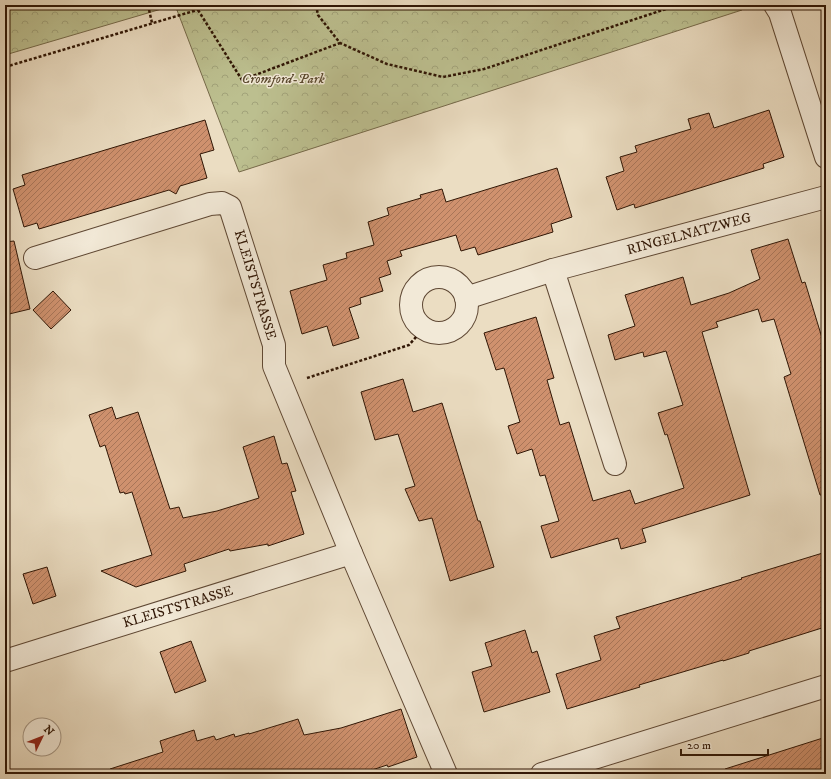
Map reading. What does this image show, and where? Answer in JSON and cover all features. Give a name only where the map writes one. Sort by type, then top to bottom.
[{"type":"street","points":[[775,5],[780,13],[826,157]]},
{"type":"street","name":"RINGELNATZWEG","points":[[466,298],[553,270],[826,197]]},
{"type":"street","name":"KLEISTSTRASSE","points":[[35,258],[210,204],[219,203],[230,208],[233,213],[274,345],[274,366],[351,553],[446,774]]},
{"type":"street","points":[[553,270],[615,464]]},
{"type":"street","points":[[439,277],[449,279],[459,286],[466,298],[467,309],[464,318],[459,325],[444,333],[433,332],[424,328],[415,319],[411,309],[412,298],[415,290],[420,284],[432,278],[439,277]]},
{"type":"street","name":"KLEISTSTRASSE","points":[[5,661],[351,553]]},
{"type":"street","points":[[542,774],[826,686]]},
{"type":"path","points":[[148,5],[152,23]]},
{"type":"path","points":[[198,5],[198,10],[242,80],[340,44]]},
{"type":"path","points":[[5,67],[214,5]]},
{"type":"path","points":[[316,5],[318,15],[340,44],[387,64],[443,77],[484,69],[678,5]]},
{"type":"path","points":[[282,386],[410,345],[424,328]]},
{"type":"green space","points":[[5,5],[175,5],[5,55]]},
{"type":"green space","name":"Cromford-Park","points":[[175,5],[743,5],[742,10],[239,172]]},
{"type":"building","points":[[769,110],[784,157],[763,164],[764,168],[635,208],[634,204],[617,210],[606,177],[624,171],[620,157],[637,152],[635,146],[691,129],[688,119],[709,113],[714,128]]},
{"type":"building","points":[[205,120],[214,150],[200,154],[207,178],[180,186],[176,194],[169,190],[39,229],[37,223],[24,227],[13,189],[25,185],[22,175]]},
{"type":"building","points":[[557,168],[572,217],[551,224],[553,232],[478,255],[475,247],[461,251],[456,235],[400,251],[402,256],[387,261],[391,274],[379,278],[383,291],[360,298],[361,304],[349,308],[359,338],[333,346],[327,326],[302,334],[290,291],[327,280],[323,265],[347,258],[346,253],[374,245],[368,222],[389,215],[387,208],[421,198],[420,195],[442,189],[446,202]]},
{"type":"building","points":[[788,239],[802,283],[805,282],[826,351],[826,495],[820,495],[784,377],[791,374],[774,319],[762,322],[758,309],[716,322],[718,327],[702,332],[750,495],[642,529],[646,542],[621,549],[618,538],[551,558],[541,526],[559,521],[545,475],[540,476],[532,449],[517,454],[508,426],[520,422],[504,368],[496,370],[484,333],[536,317],[554,378],[547,380],[560,425],[569,422],[593,501],[630,490],[635,504],[684,488],[667,434],[665,435],[658,413],[683,405],[666,351],[644,357],[643,352],[615,360],[608,335],[635,326],[625,295],[683,277],[691,305],[729,293],[760,279],[751,250]]},
{"type":"building","points":[[14,241],[30,309],[5,315],[5,242]]},
{"type":"building","points":[[53,291],[71,310],[51,329],[33,310]]},
{"type":"building","points":[[403,379],[413,412],[442,403],[478,521],[480,521],[494,567],[450,581],[432,518],[419,521],[405,489],[415,486],[398,434],[375,440],[361,392]]},
{"type":"building","points":[[112,407],[116,419],[138,412],[170,509],[179,507],[183,518],[217,511],[259,498],[243,447],[274,436],[282,464],[287,463],[296,491],[291,492],[304,534],[268,546],[268,544],[230,551],[229,549],[184,564],[186,571],[136,587],[101,571],[152,555],[132,492],[125,494],[124,492],[120,493],[105,445],[100,447],[89,415]]},
{"type":"building","points":[[826,552],[825,627],[749,651],[749,653],[639,685],[640,687],[567,709],[556,674],[601,660],[594,636],[620,628],[616,617]]},
{"type":"building","points":[[47,567],[56,596],[33,604],[23,574]]},
{"type":"building","points":[[525,630],[532,653],[537,651],[550,692],[484,712],[472,672],[492,666],[485,643]]},
{"type":"building","points":[[191,641],[206,681],[175,693],[160,652]]},
{"type":"building","points":[[401,709],[417,757],[388,767],[387,765],[360,774],[110,774],[110,769],[163,752],[160,741],[194,730],[197,741],[214,736],[216,740],[234,734],[235,737],[249,734],[298,719],[304,735],[341,728]]},
{"type":"building","points":[[826,737],[826,774],[726,774],[725,769]]}]
